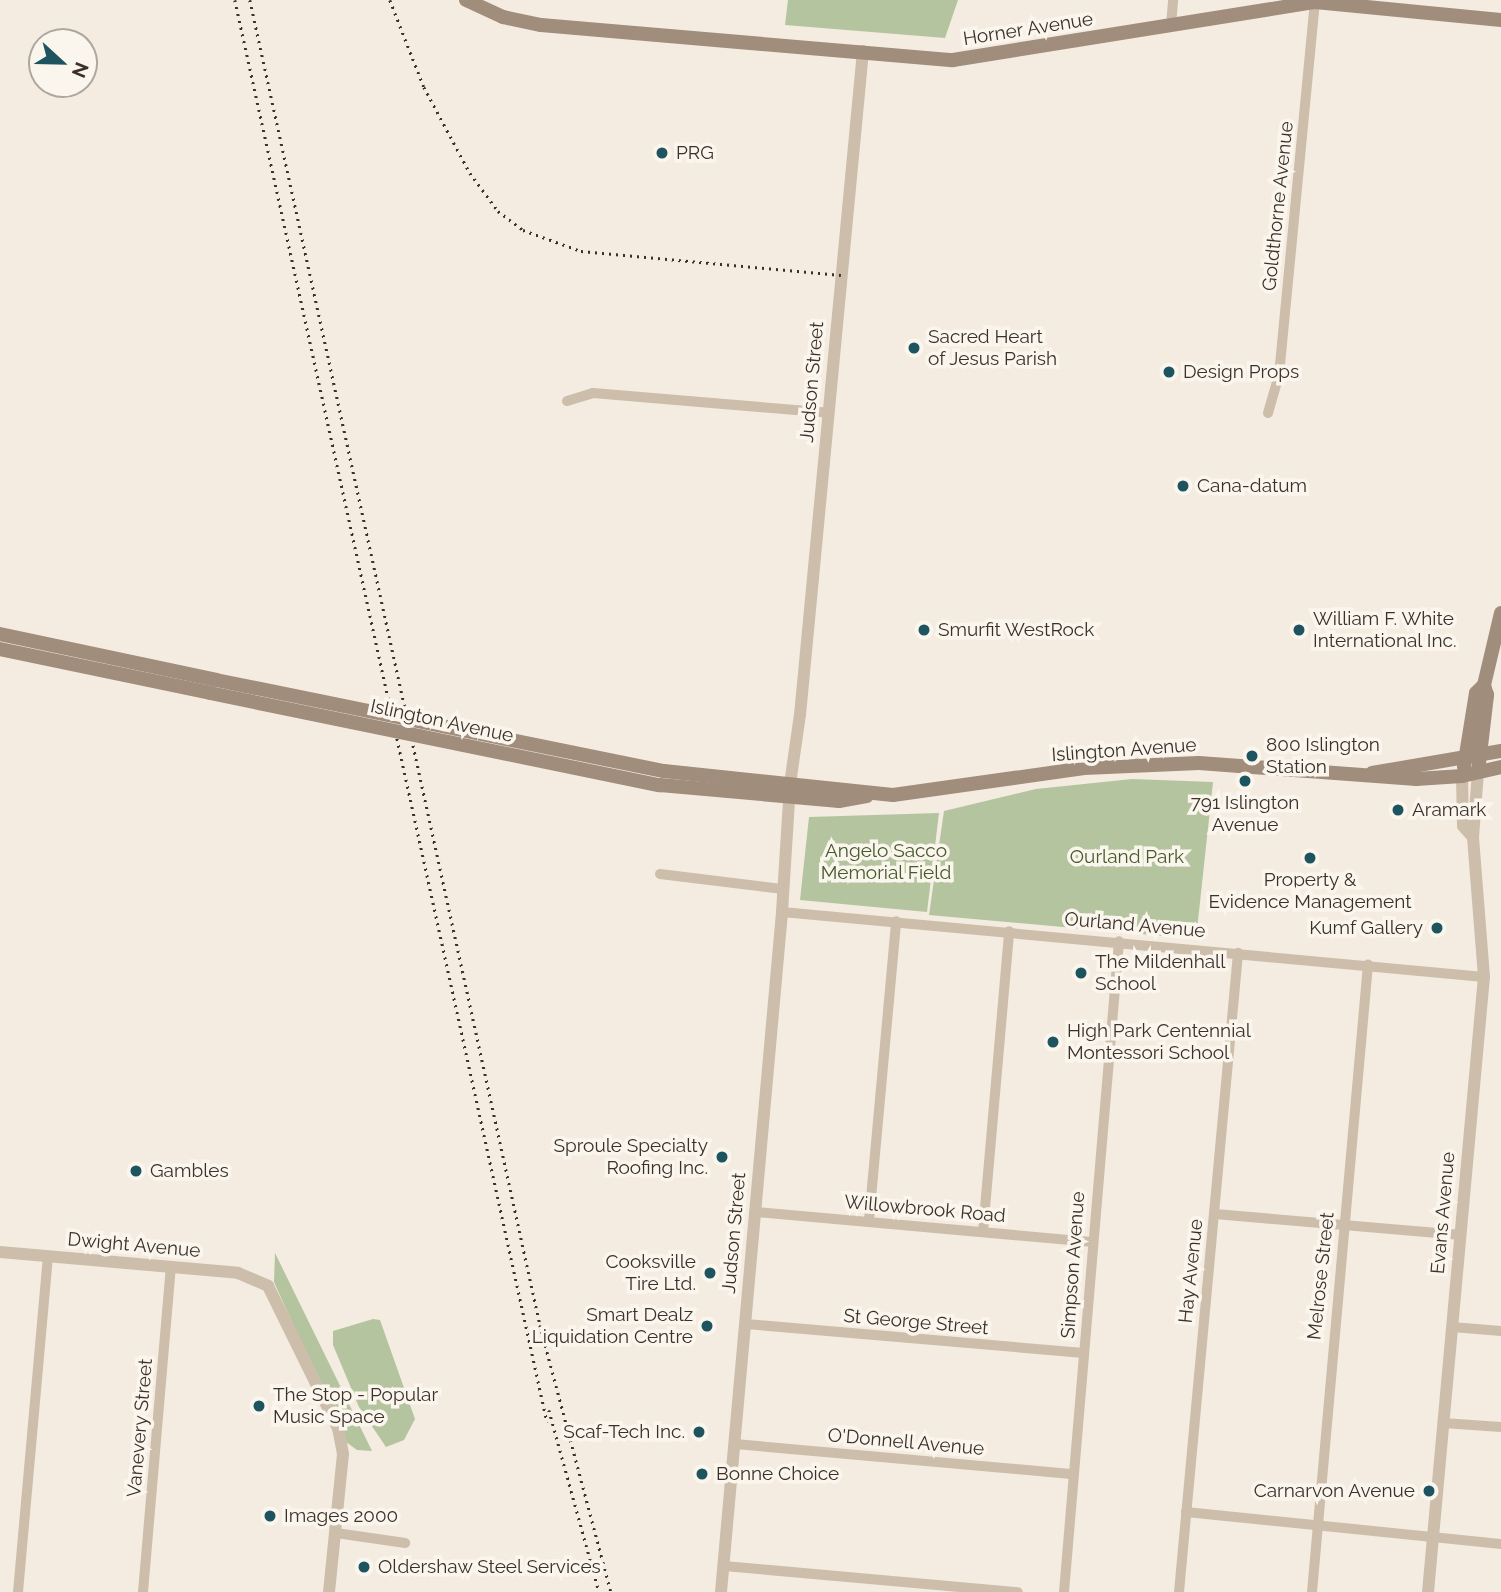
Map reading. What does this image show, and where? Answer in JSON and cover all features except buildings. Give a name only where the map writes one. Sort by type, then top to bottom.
[{"type":"main road","name":"Horner Avenue","points":[[466,0],[521,22],[965,60],[1315,2],[1472,14],[1501,13]]},
{"type":"main road","name":"Horner Avenue","points":[[1472,14],[1501,20]]},
{"type":"main road","name":"Evans Avenue","points":[[1462,776],[1472,757],[1476,693],[1484,685],[1501,613]]},
{"type":"main road","name":"Islington Avenue","points":[[0,634],[82,659]]},
{"type":"main road","name":"Islington Avenue","points":[[0,649],[82,659],[662,778],[793,791],[879,794],[932,792],[1084,768],[1199,763],[1372,773],[1501,751]]},
{"type":"main road","name":"Evans Avenue","points":[[1472,757],[1478,772]]},
{"type":"main road","name":"Islington Avenue","points":[[1372,773],[1387,779],[1462,776],[1501,767]]},
{"type":"street","points":[[1171,25],[1173,0]]},
{"type":"street","name":"Goldthorne Avenue","points":[[1268,413],[1279,376],[1315,2]]},
{"type":"street","name":"Judson Street","points":[[721,1592],[783,884],[863,51]]},
{"type":"street","points":[[567,401],[593,393],[829,413]]},
{"type":"street","name":"Evans Avenue","points":[[1428,1592],[1484,976],[1472,837],[1478,772]]},
{"type":"street","name":"Evans Avenue","points":[[1462,776],[1463,826],[1472,837]]},
{"type":"street","points":[[660,874],[783,884]]},
{"type":"street","name":"Ourland Avenue","points":[[782,912],[1484,976]]},
{"type":"street","points":[[869,1220],[896,922]]},
{"type":"street","points":[[983,1231],[1009,931]]},
{"type":"street","name":"Simpson Avenue","points":[[1064,1592],[1091,1242],[1119,942]]},
{"type":"street","name":"Hay Avenue","points":[[1179,1592],[1238,953]]},
{"type":"street","name":"Melrose Street","points":[[1312,1592],[1368,964]]},
{"type":"street","name":"Willowbrook Road","points":[[755,1212],[869,1220],[1091,1242]]},
{"type":"street","points":[[1215,1214],[1461,1235]]},
{"type":"street","name":"Dwight Avenue","points":[[0,1252],[245,1275],[263,1282],[278,1300],[338,1428],[343,1454],[335,1533]]},
{"type":"street","points":[[19,1592],[48,1256]]},
{"type":"street","name":"Vanevery Street","points":[[143,1592],[171,1268]]},
{"type":"street","name":"St George Street","points":[[746,1324],[1084,1353]]},
{"type":"street","points":[[1452,1327],[1501,1331]]},
{"type":"street","points":[[1443,1423],[1501,1427]]},
{"type":"street","name":"O'Donnell Avenue","points":[[735,1444],[1074,1474]]},
{"type":"street","points":[[1186,1512],[1501,1544]]},
{"type":"street","points":[[329,1592],[335,1533],[405,1543]]},
{"type":"street","points":[[724,1566],[940,1590],[1018,1592]]},
{"type":"green space","points":[[788,0],[958,0],[945,38],[785,25]]},
{"type":"green space","name":"Ourland Park","points":[[1132,779],[1213,782],[1196,939],[929,915],[944,811],[1036,789]]},
{"type":"green space","name":"Angelo Sacco Memorial Field","points":[[939,813],[927,912],[800,900],[809,817]]},
{"type":"green space","points":[[275,1253],[372,1451],[357,1450],[346,1442],[274,1282]]},
{"type":"green space","points":[[373,1319],[380,1320],[415,1419],[404,1440],[386,1447],[359,1407],[333,1345],[333,1331]]},
{"type":"railway","points":[[235,0],[547,1422]]},
{"type":"railway","points":[[250,0],[540,1325],[611,1592]]},
{"type":"railway","points":[[390,0],[424,87],[470,173],[498,211],[523,230],[581,251],[841,275]]},
{"type":"railway","points":[[549,1410],[599,1592]]},
{"type":"place","name":"PRG","points":[[662,153]]},
{"type":"place","name":"Sacred Heart of Jesus Parish","points":[[914,348]]},
{"type":"place","name":"Design Props","points":[[1169,372]]},
{"type":"place","name":"Cana-datum","points":[[1183,486]]},
{"type":"place","name":"Smurfit WestRock","points":[[924,630]]},
{"type":"place","name":"William F. White International Inc.","points":[[1299,630]]},
{"type":"place","name":"800 Islington Station","points":[[1252,756]]},
{"type":"place","name":"791 Islington Avenue","points":[[1245,781]]},
{"type":"place","name":"Aramark","points":[[1398,810]]},
{"type":"place","name":"Property & Evidence Management","points":[[1310,858]]},
{"type":"place","name":"Kumf Gallery","points":[[1437,928]]},
{"type":"place","name":"The Mildenhall School","points":[[1081,973]]},
{"type":"place","name":"High Park Centennial Montessori School","points":[[1053,1042]]},
{"type":"place","name":"Sproule Specialty Roofing Inc.","points":[[722,1157]]},
{"type":"place","name":"Gambles","points":[[136,1171]]},
{"type":"place","name":"Cooksville Tire Ltd.","points":[[710,1273]]},
{"type":"place","name":"Smart Dealz Liquidation Centre","points":[[707,1326]]},
{"type":"place","name":"The Stop - Popular Music Space","points":[[259,1406]]},
{"type":"place","name":"Scaf-Tech Inc.","points":[[699,1432]]},
{"type":"place","name":"Bonne Choice","points":[[702,1474]]},
{"type":"place","name":"Carnarvon Avenue","points":[[1429,1491]]},
{"type":"place","name":"Images 2000","points":[[270,1516]]},
{"type":"place","name":"Oldershaw Steel Services","points":[[364,1567]]}]
